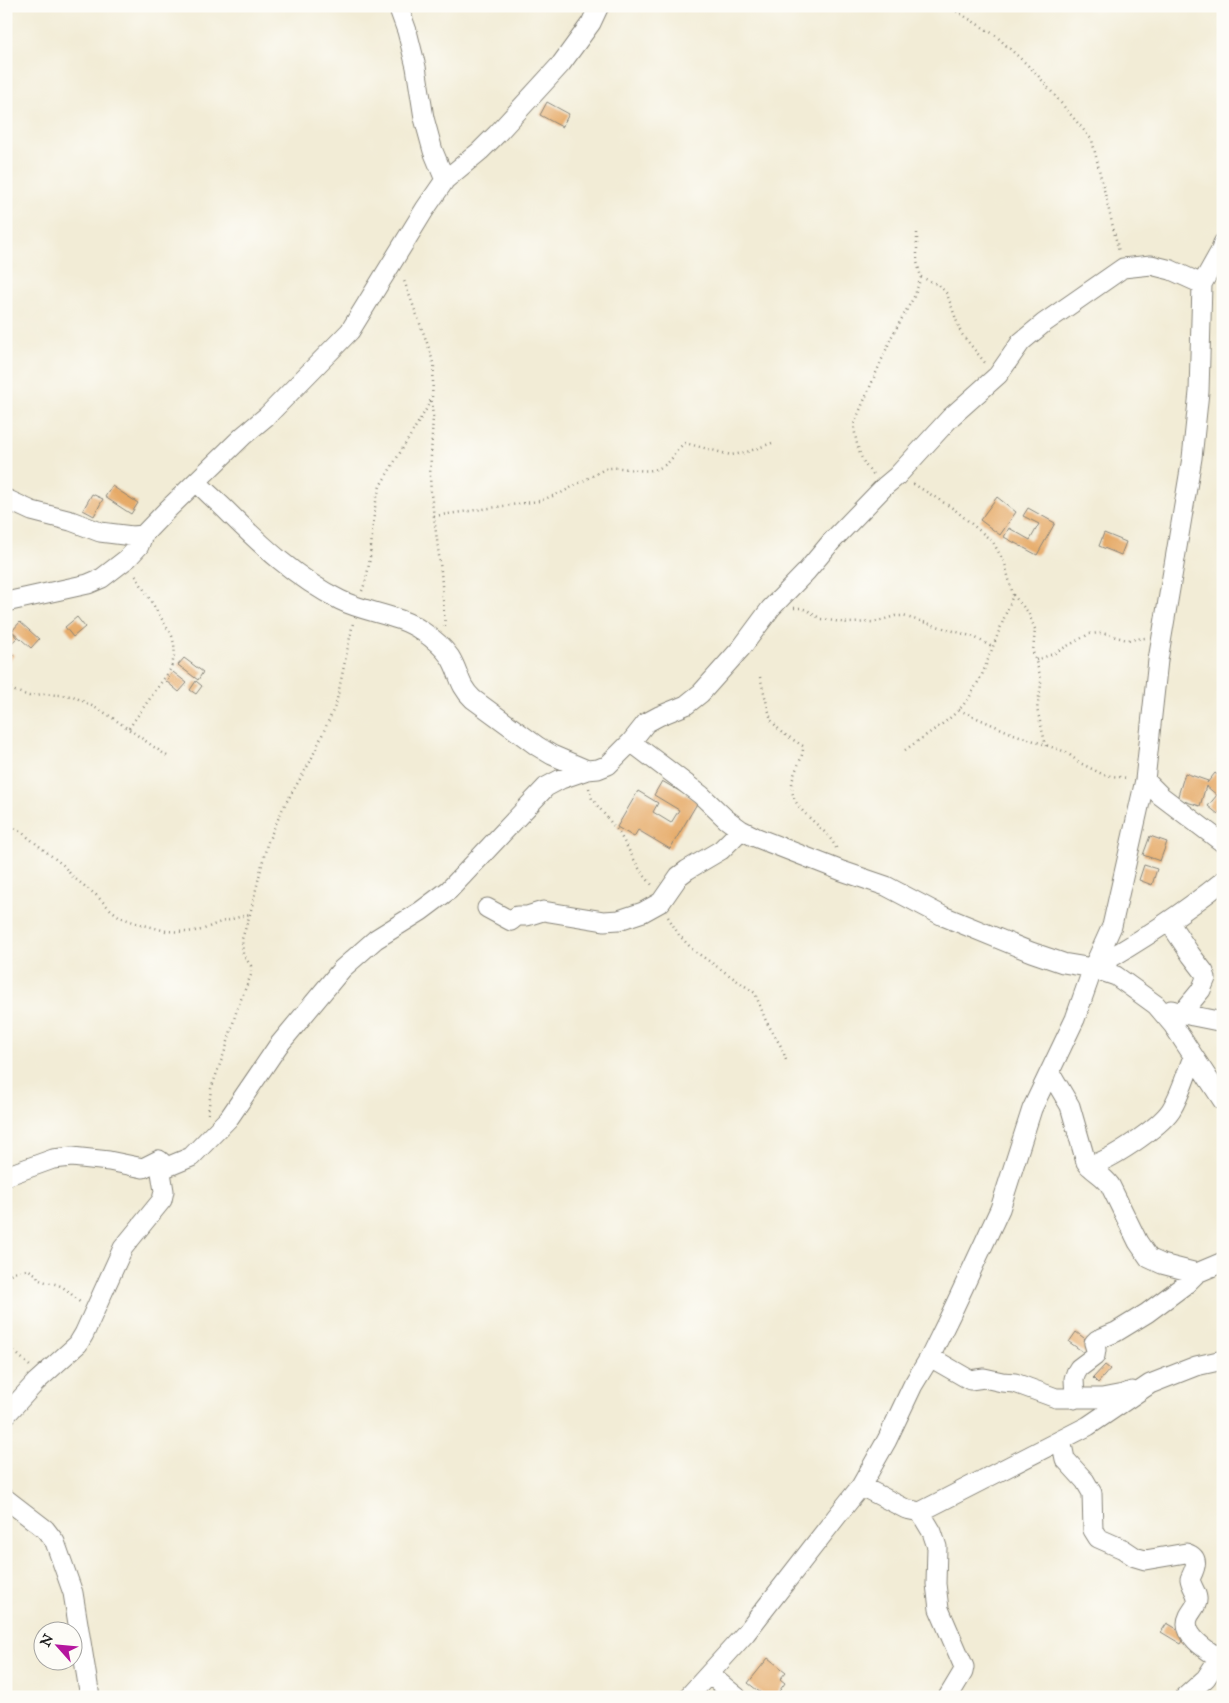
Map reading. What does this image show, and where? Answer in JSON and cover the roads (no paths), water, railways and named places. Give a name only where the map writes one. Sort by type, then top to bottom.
[{"type":"street","points":[[398,6],[407,30],[416,66],[424,118],[433,151],[445,180]]},
{"type":"street","points":[[6,602],[88,584],[102,578],[128,558],[139,546],[143,535],[273,410],[350,331],[445,180],[497,134],[561,64],[580,41],[599,6]]},
{"type":"street","points":[[688,1697],[746,1633],[861,1486],[887,1440],[913,1385],[930,1357],[1000,1209],[1032,1109],[1075,1019],[1112,926],[1135,817],[1145,780],[1163,627],[1179,543],[1192,458],[1199,392],[1202,284],[1223,243]]},
{"type":"street","points":[[159,1160],[167,1168],[191,1157],[229,1118],[278,1046],[342,969],[376,939],[421,911],[449,890],[546,787],[561,778],[608,766],[646,724],[659,716],[686,705],[701,693],[742,647],[771,608],[951,416],[998,375],[1022,342],[1044,323],[1123,268],[1151,265],[1171,270],[1202,284]]},
{"type":"street","points":[[196,482],[260,544],[301,578],[341,601],[401,621],[423,632],[449,656],[457,671],[460,684],[473,699],[537,746],[552,755],[587,770]]},
{"type":"street","points":[[6,499],[13,504],[32,511],[71,520],[100,532],[132,536],[143,535]]},
{"type":"street","points":[[631,742],[701,795],[716,811],[741,830],[755,837],[886,886],[943,916],[1031,952],[1063,963],[1094,968],[1116,976],[1156,1005],[1173,1025],[1223,1101]]},
{"type":"street","points":[[1145,780],[1161,796],[1223,843]]},
{"type":"street","points":[[487,908],[511,921],[517,916],[527,916],[543,911],[604,921],[619,920],[643,912],[661,902],[679,876],[721,850],[741,830]]},
{"type":"street","points":[[1094,968],[1169,922],[1223,881]]},
{"type":"street","points":[[1169,922],[1204,972],[1206,978],[1201,990],[1182,1014]]},
{"type":"street","points":[[1156,1005],[1182,1014],[1223,1022]]},
{"type":"street","points":[[1088,1166],[1099,1164],[1130,1145],[1167,1116],[1178,1096],[1192,1056]]},
{"type":"street","points":[[1050,1072],[1070,1106],[1083,1156],[1088,1166],[1105,1178],[1138,1242],[1149,1258],[1162,1264],[1197,1273]]},
{"type":"street","points":[[6,1176],[53,1159],[72,1157],[109,1161],[143,1168],[159,1160]]},
{"type":"street","points":[[6,1415],[45,1374],[78,1344],[84,1334],[123,1248],[162,1200],[164,1191],[159,1160]]},
{"type":"street","points":[[1075,1399],[1074,1379],[1079,1368],[1095,1356],[1094,1343],[1097,1340],[1116,1332],[1147,1313],[1186,1284],[1197,1273],[1223,1262]]},
{"type":"street","points":[[930,1357],[973,1381],[984,1378],[1015,1383],[1049,1396],[1075,1399],[1102,1398],[1123,1394],[1196,1366],[1223,1360]]},
{"type":"street","points":[[861,1486],[906,1509],[920,1512],[1061,1440],[1110,1412],[1150,1384]]},
{"type":"street","points":[[1061,1440],[1065,1459],[1085,1481],[1092,1493],[1093,1530],[1098,1538],[1123,1549],[1135,1557],[1145,1560],[1186,1553],[1192,1555],[1195,1559],[1196,1566],[1190,1579],[1197,1603],[1187,1622],[1187,1627],[1216,1666],[1210,1697]]},
{"type":"street","points":[[6,1499],[45,1529],[55,1542],[73,1593],[90,1697]]},
{"type":"street","points":[[920,1512],[932,1532],[937,1547],[936,1597],[939,1609],[964,1667],[948,1697]]},
{"type":"street","points":[[1185,1697],[1216,1666]]},
{"type":"street","points":[[709,1674],[737,1697]]}]
